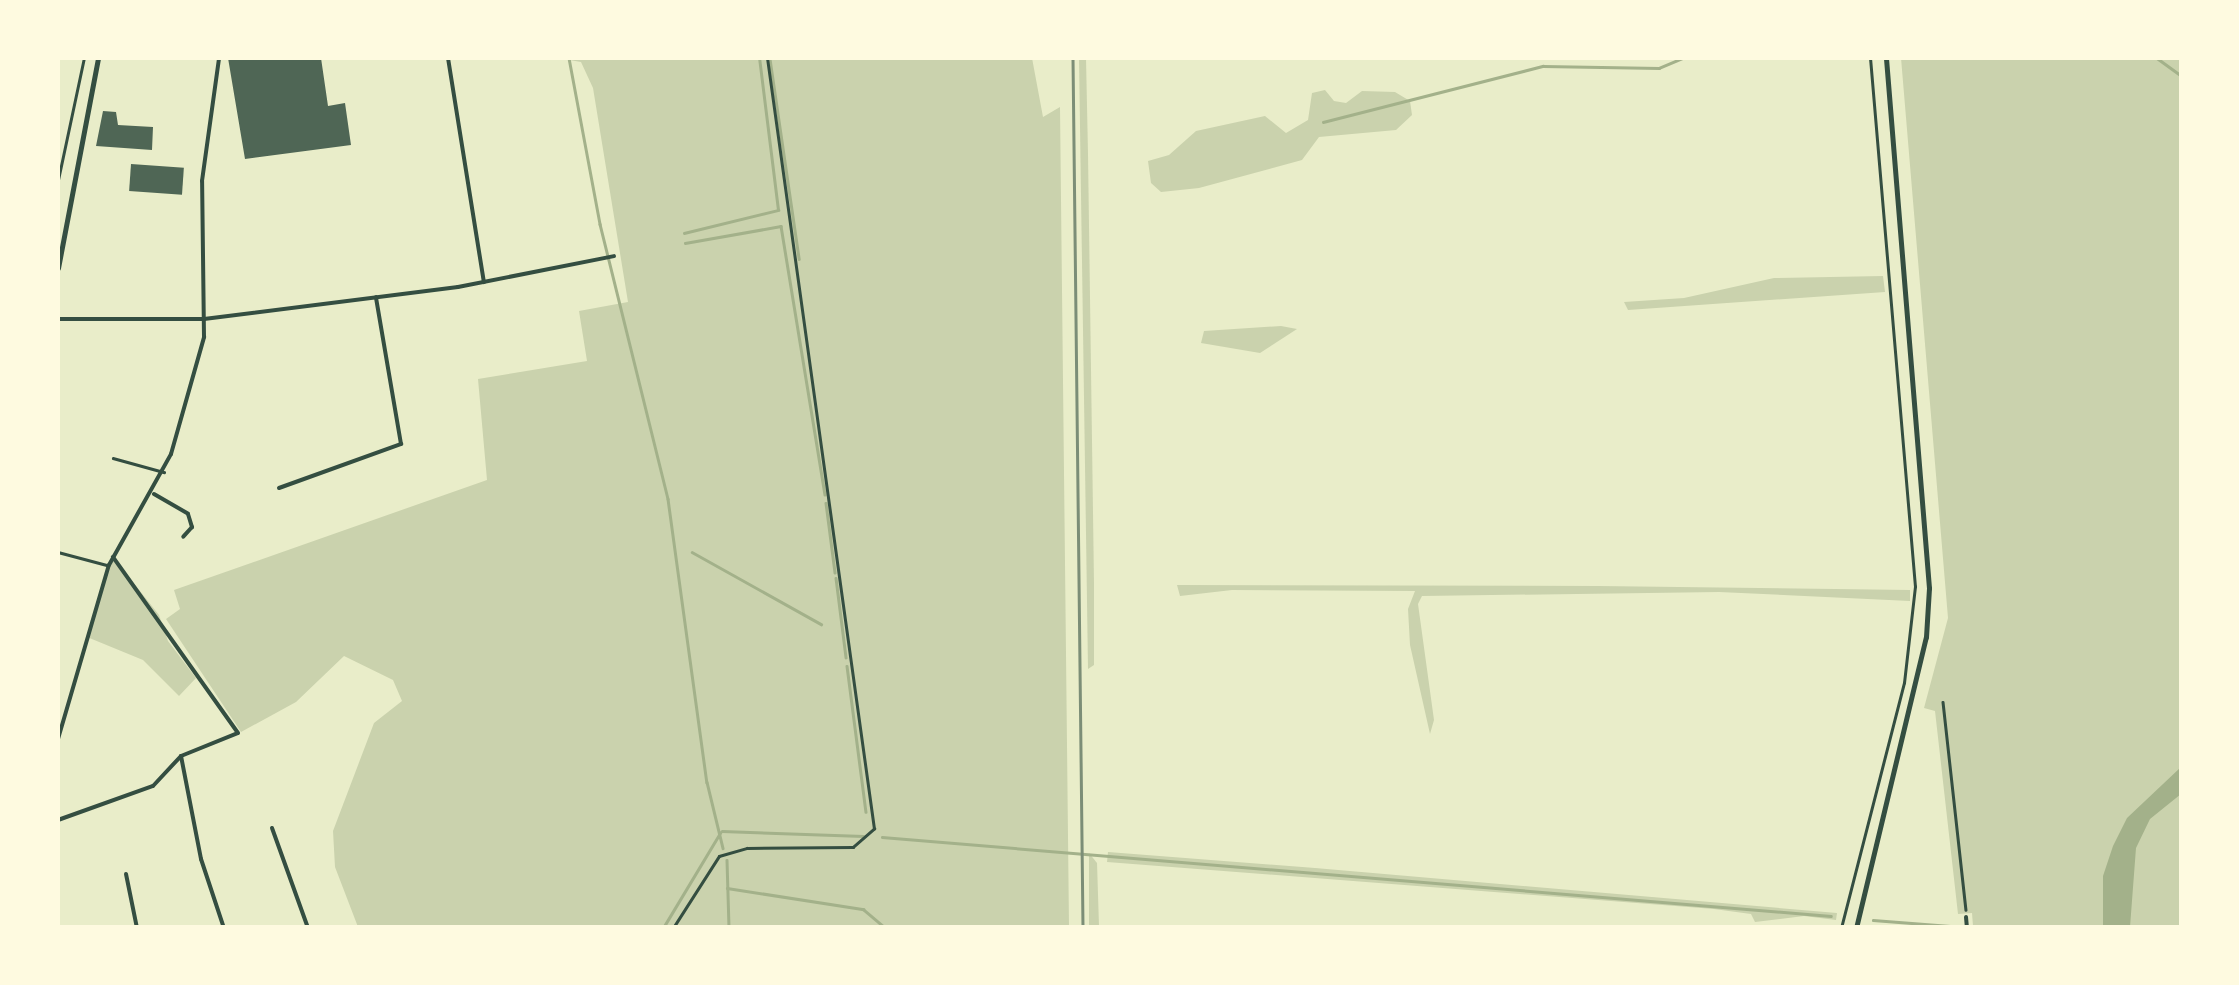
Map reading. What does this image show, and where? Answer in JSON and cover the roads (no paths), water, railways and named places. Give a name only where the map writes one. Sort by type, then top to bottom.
[{"type":"main road","points":[[58,268],[98,58]]},
{"type":"main road","points":[[1856,928],[1926,638],[1929,588],[1886,58]]},
{"type":"street","points":[[58,739],[108,565],[154,494],[186,410],[204,319],[202,181],[219,58]]},
{"type":"street","points":[[448,58],[484,282]]},
{"type":"street","points":[[58,320],[204,319],[484,282],[614,256]]},
{"type":"street","points":[[278,488],[400,444],[376,297]]},
{"type":"street","points":[[154,494],[188,514],[192,526],[183,537]]},
{"type":"street","points":[[58,820],[152,786],[181,756],[238,733],[113,557]]},
{"type":"street","points":[[181,756],[201,859],[224,928]]},
{"type":"street","points":[[272,828],[308,928]]},
{"type":"street","points":[[126,874],[137,928]]},
{"type":"street","points":[[1966,919],[1967,928]]},
{"type":"lane","points":[[113,458],[164,472]]},
{"type":"lane","points":[[58,552],[108,565]]},
{"type":"waterway","points":[[569,58],[600,224],[668,499],[707,782],[723,848]]},
{"type":"waterway","points":[[684,233],[778,210],[759,58]]},
{"type":"waterway","points":[[1323,122],[1543,66],[1659,68],[1683,58]]},
{"type":"waterway","points":[[2157,58],[2182,76]]},
{"type":"waterway","points":[[770,59],[799,259]]},
{"type":"waterway","points":[[685,243],[781,226],[825,494]]},
{"type":"waterway","points":[[826,503],[835,572]]},
{"type":"waterway","points":[[692,552],[821,624]]},
{"type":"waterway","points":[[836,578],[846,657]]},
{"type":"waterway","points":[[847,666],[866,812]]},
{"type":"waterway","points":[[722,831],[863,836]]},
{"type":"waterway","points":[[663,928],[720,833]]},
{"type":"waterway","points":[[882,837],[1831,916]]},
{"type":"waterway","points":[[727,860],[729,928]]},
{"type":"waterway","points":[[727,888],[863,909],[886,928]]},
{"type":"waterway","points":[[1873,920],[1976,928]]},
{"type":"railway","points":[[1073,58],[1083,928]]}]
